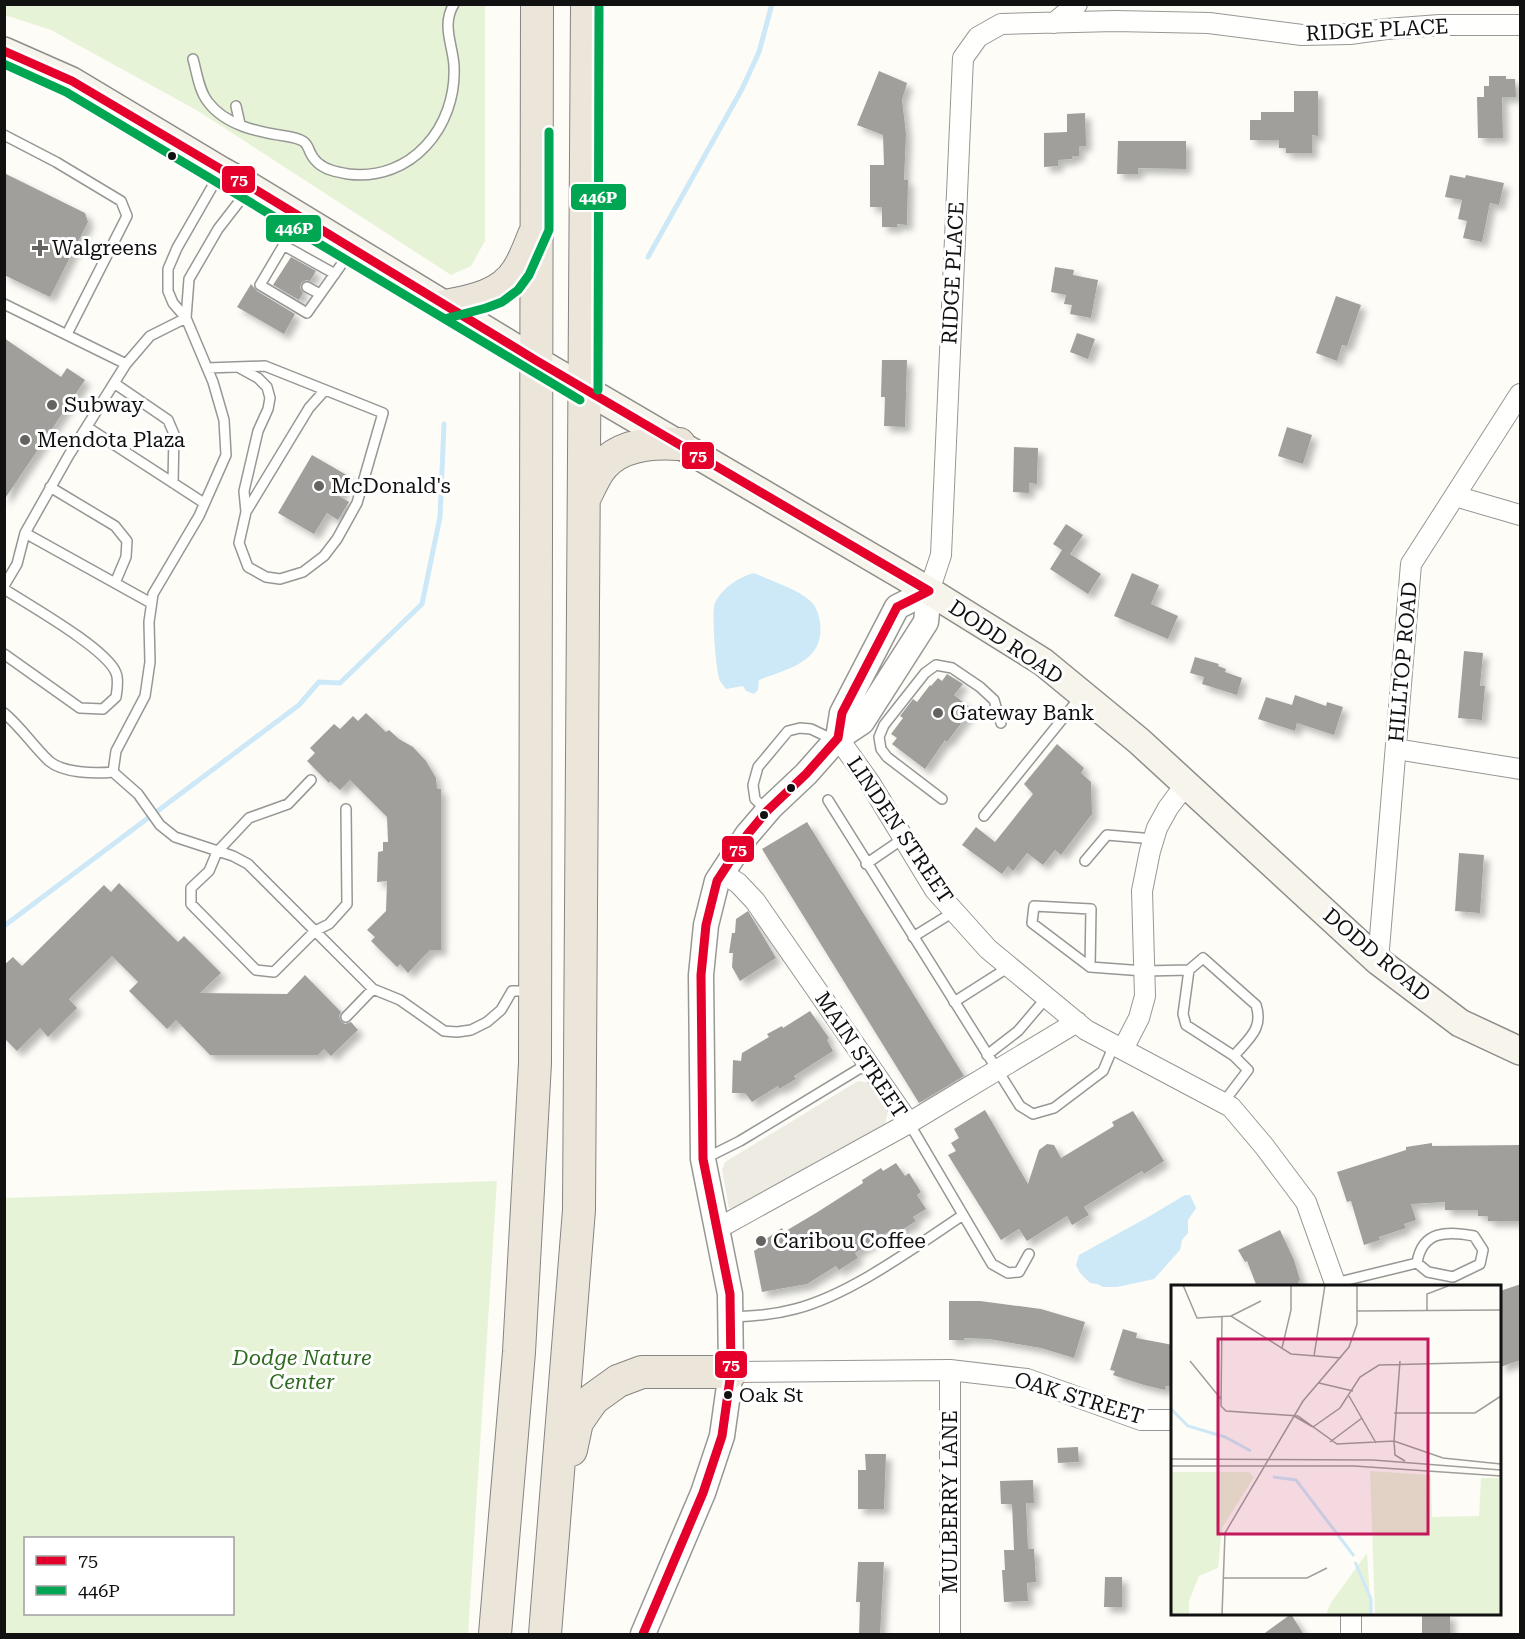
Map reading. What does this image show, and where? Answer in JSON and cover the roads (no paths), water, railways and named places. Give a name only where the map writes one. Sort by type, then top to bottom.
[{"type":"highway","points":[[495,1635],[519,1352],[535,1065],[537,4]]},
{"type":"highway","points":[[545,1635],[579,1210],[587,4]]},
{"type":"highway","points":[[445,306],[482,297],[509,282],[519,269],[537,229]]},
{"type":"highway","points":[[585,497],[599,470],[615,455],[628,448],[644,444],[679,444]]},
{"type":"highway","points":[[556,1512],[577,1422],[592,1399],[618,1381],[642,1372],[731,1372]]},
{"type":"main road","name":"DODD ROAD","points":[[4,51],[72,81],[537,361],[929,591],[1043,662],[1140,741],[1378,961],[1460,1023],[1521,1052]]},
{"type":"street","points":[[1054,23],[1077,4]]},
{"type":"street","name":"RIDGE PLACE","points":[[929,591],[941,555],[963,58],[978,37],[1001,24],[1209,23],[1302,35],[1350,34],[1440,26],[1521,25]]},
{"type":"street","name":"HILLTOP ROAD","points":[[1378,961],[1411,564],[1521,394]]},
{"type":"street","points":[[1455,496],[1521,515]]},
{"type":"street","points":[[837,739],[842,713],[897,607],[929,591]]},
{"type":"street","points":[[643,1635],[703,1493],[722,1436],[731,1372],[730,1294],[703,1159],[701,975],[706,925],[717,881],[747,835],[767,812],[806,774],[837,739],[862,722],[926,622],[929,591]]},
{"type":"street","name":"LINDEN STREET","points":[[837,739],[870,783],[936,890],[988,949],[1086,1030],[1231,1107],[1306,1202],[1336,1285]]},
{"type":"street","points":[[1396,749],[1521,769]]},
{"type":"street","points":[[1118,1047],[1140,1018],[1145,996],[1142,891],[1154,839],[1168,808],[1186,784]]},
{"type":"street","name":"MAIN STREET","points":[[717,1229],[909,1123],[755,901],[738,883],[722,873]]},
{"type":"street","points":[[909,1123],[992,1063],[1077,1022]]},
{"type":"street","name":"OAK STREET","points":[[731,1372],[950,1370],[1027,1379],[1141,1420],[1171,1420]]},
{"type":"street","name":"MULBERRY LANE","points":[[950,1370],[950,1635]]},
{"type":"street","points":[[1351,1615],[1351,1635]]},
{"type":"lane","points":[[194,59],[207,102],[221,114],[251,130],[301,140],[309,146],[317,163],[328,170],[366,175],[391,170],[408,163],[445,120],[453,98],[454,66],[447,27],[448,14],[454,4]]},
{"type":"lane","points":[[236,106],[240,124]]},
{"type":"lane","points":[[4,135],[56,162],[121,201],[127,216],[66,334]]},
{"type":"lane","points":[[116,775],[116,751],[145,696],[150,662],[149,622],[153,594],[204,503],[226,455],[224,420],[207,368],[186,318],[173,303],[168,291],[168,269],[177,248],[222,171]]},
{"type":"lane","points":[[186,318],[189,279],[218,229],[251,187]]},
{"type":"lane","points":[[300,217],[260,285],[307,314],[353,249]]},
{"type":"lane","points":[[283,245],[335,274]]},
{"type":"lane","points":[[271,266],[281,272]]},
{"type":"lane","points":[[307,287],[320,294]]},
{"type":"lane","points":[[4,304],[126,364]]},
{"type":"lane","points":[[4,654],[80,708],[103,709],[116,697],[117,675],[108,660],[4,588],[17,564],[25,533],[126,364],[150,336],[186,318]]},
{"type":"lane","points":[[207,368],[265,366],[382,413],[357,503],[337,539],[324,556],[303,572],[280,579],[266,578],[248,567],[239,543],[246,512],[244,491],[258,431],[268,409],[270,398],[267,387],[258,378],[238,367]]},
{"type":"lane","points":[[114,383],[168,420],[174,434],[173,483]]},
{"type":"lane","points":[[246,512],[309,408],[325,390]]},
{"type":"lane","points":[[87,426],[204,503]]},
{"type":"lane","points":[[51,487],[115,526],[127,541],[126,557],[115,583]]},
{"type":"lane","points":[[25,533],[151,603]]},
{"type":"lane","points":[[942,800],[887,757],[881,749],[879,737],[884,725],[925,673],[936,665],[952,668],[980,687],[994,700],[1001,723]]},
{"type":"lane","points":[[984,816],[1082,694]]},
{"type":"lane","points":[[4,713],[51,762],[77,771],[116,775],[138,794],[160,825],[175,837],[233,856],[248,864],[373,989],[400,1000],[444,1031],[471,1030],[487,1022],[501,1010],[512,991],[535,990]]},
{"type":"lane","points":[[767,812],[755,799],[753,785],[758,767],[788,731],[800,728],[811,729],[837,739]]},
{"type":"lane","points":[[312,780],[288,804],[249,818],[217,852],[209,871],[191,888],[191,904],[256,970],[274,972],[315,931],[329,924],[347,904],[346,809]]},
{"type":"lane","points":[[828,800],[866,864],[1020,1106],[1033,1114],[1054,1108],[1103,1071],[1118,1047]]},
{"type":"lane","points":[[1085,861],[1107,835],[1154,839]]},
{"type":"lane","points":[[866,864],[904,838]]},
{"type":"lane","points":[[1090,967],[1091,909],[1034,906],[1032,923],[1090,967],[1144,971],[1189,970],[1203,958],[1256,1005],[1259,1015],[1258,1024],[1253,1034],[1234,1056]]},
{"type":"lane","points":[[913,937],[955,912]]},
{"type":"lane","points":[[954,1002],[1009,967]]},
{"type":"lane","points":[[1189,970],[1183,1014],[1186,1024],[1234,1056],[1248,1070],[1223,1103]]},
{"type":"lane","points":[[346,1017],[373,989]]},
{"type":"lane","points":[[992,1063],[1047,997]]},
{"type":"lane","points":[[703,1159],[740,1141],[867,1064]]},
{"type":"lane","points":[[909,1123],[992,1264],[1008,1273],[1018,1272],[1029,1254]]},
{"type":"lane","points":[[730,1317],[767,1316],[797,1309],[840,1293],[963,1215]]},
{"type":"lane","points":[[1451,1232],[1474,1236],[1483,1250],[1480,1264],[1453,1277],[1428,1272],[1417,1263],[1419,1251],[1429,1238],[1451,1232]]},
{"type":"lane","points":[[1336,1285],[1417,1263]]},
{"type":"water","points":[[754,573],[790,588],[808,599],[819,616],[820,636],[817,647],[810,655],[792,667],[759,680],[758,690],[754,694],[746,691],[743,686],[726,689],[720,681],[716,655],[714,608],[726,588],[737,580]]},
{"type":"water","points":[[1185,1195],[1190,1195],[1196,1208],[1188,1220],[1188,1233],[1182,1240],[1180,1250],[1154,1279],[1117,1287],[1103,1287],[1090,1283],[1080,1273],[1076,1265],[1079,1255]]},
{"type":"waterway","points":[[648,257],[742,89],[759,52],[772,4]]},
{"type":"waterway","points":[[4,926],[299,705],[319,682],[340,683],[422,604],[440,517],[444,424]]},
{"type":"place","name":"Walgreens","points":[[40,248]]},
{"type":"place","name":"Subway","points":[[52,405]]},
{"type":"place","name":"Mendota Plaza","points":[[25,440]]},
{"type":"place","name":"McDonald's","points":[[319,486]]},
{"type":"place","name":"Gateway Bank","points":[[938,713]]},
{"type":"place","name":"Caribou Coffee","points":[[761,1241]]},
{"type":"place","name":"Oak St","points":[[728,1395]]},
{"type":"park label","name":"Dodge Nature Center","points":[[302,1370]]}]
